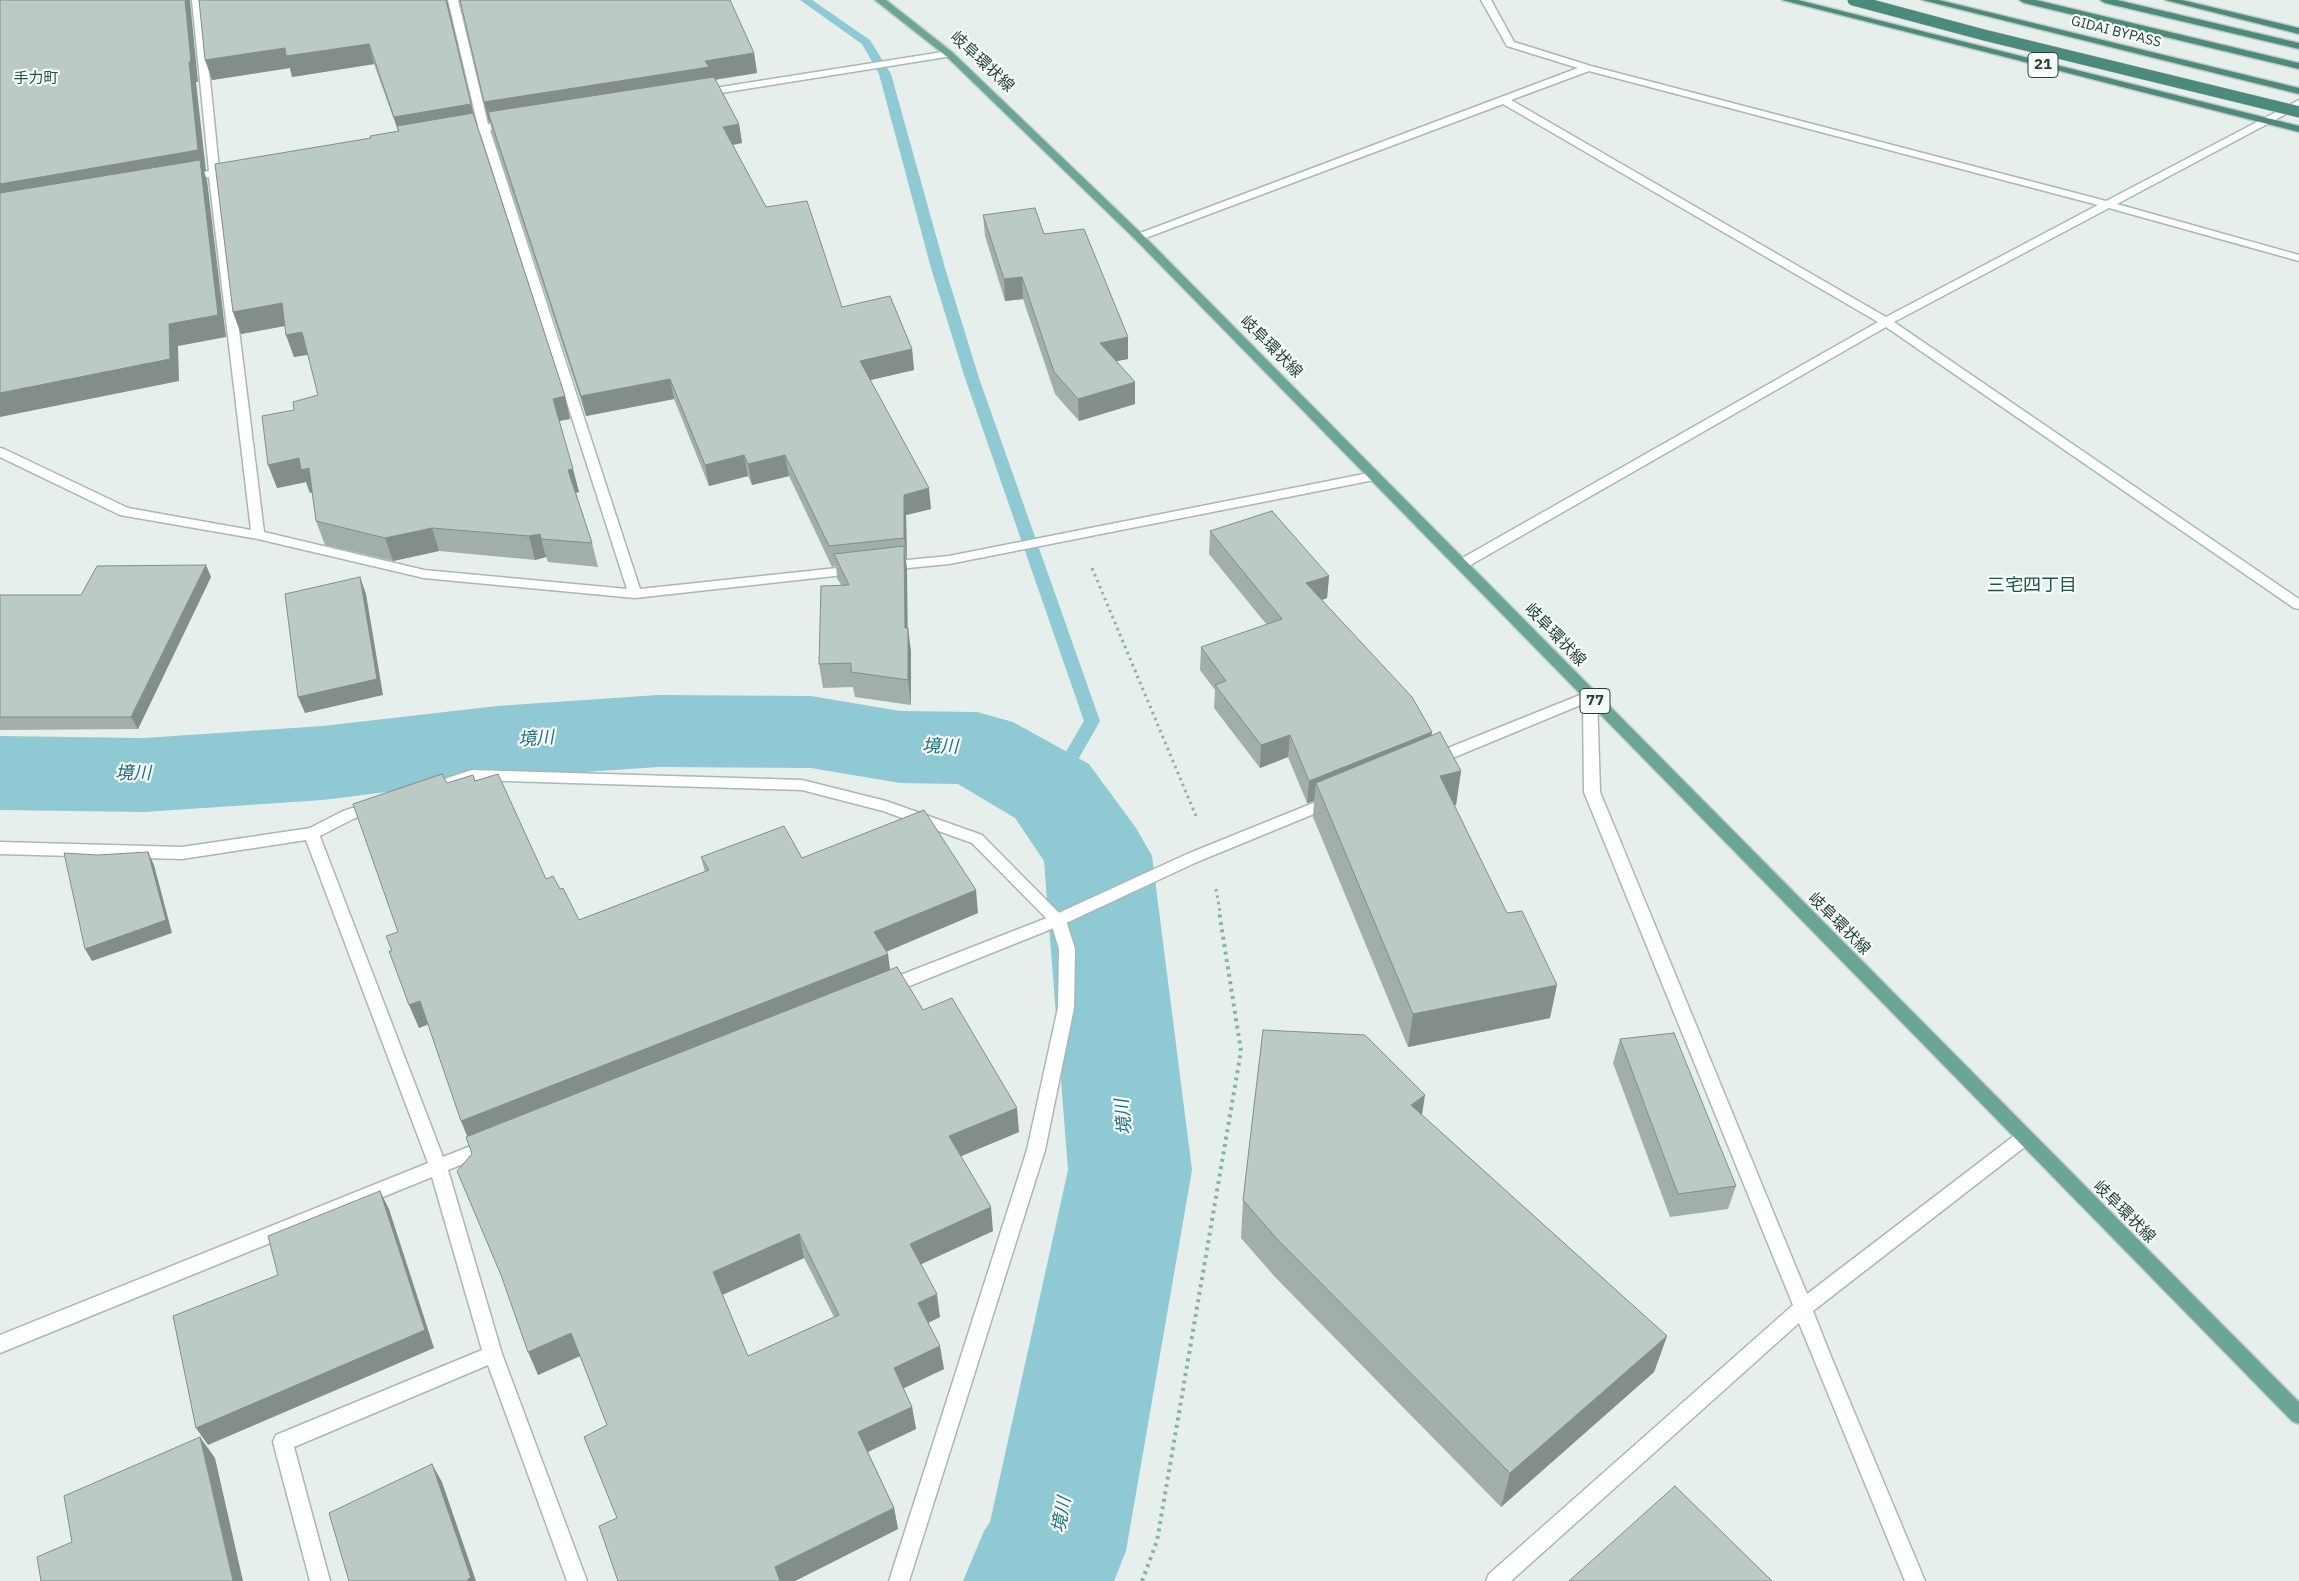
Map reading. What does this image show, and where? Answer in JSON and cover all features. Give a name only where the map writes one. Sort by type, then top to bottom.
[{"type":"highway","name":"21","points":[[1787,0],[2299,129]]},
{"type":"highway","name":"21","points":[[1853,0],[1984,35],[2299,112]]},
{"type":"highway","name":"GIDAI BYPASS","points":[[1927,0],[2299,91]]},
{"type":"highway","name":"GIDAI BYPASS","points":[[2024,0],[2299,66]]},
{"type":"highway","points":[[2105,0],[2299,46]]},
{"type":"highway","points":[[2170,0],[2299,30]]},
{"type":"main road","name":"岐阜環状線","points":[[880,0],[949,54],[1139,238],[2299,1415]]},
{"type":"street","points":[[196,0],[214,173],[258,534]]},
{"type":"street","points":[[453,0],[484,128],[635,594]]},
{"type":"street","points":[[1486,0],[1510,44],[1588,68],[2108,205],[2299,258]]},
{"type":"street","points":[[689,95],[949,54]]},
{"type":"street","points":[[1139,238],[1588,68]]},
{"type":"street","points":[[1502,99],[1886,322],[2299,605]]},
{"type":"street","points":[[1462,564],[1886,322],[2299,103]]},
{"type":"street","points":[[446,135],[523,122]]},
{"type":"street","points":[[175,180],[243,168]]},
{"type":"street","points":[[0,452],[125,512],[258,534],[424,574],[635,594],[949,560],[1062,536],[1374,476]]},
{"type":"street","points":[[1418,766],[1590,696],[1592,792],[1803,1308],[1822,1359],[1915,1581]]},
{"type":"street","points":[[410,795],[472,776],[802,785],[886,806],[977,839],[1064,917],[1067,949],[1066,1008],[1036,1150],[899,1581]]},
{"type":"street","points":[[873,994],[1064,917],[1210,850],[1346,795]]},
{"type":"street","points":[[0,848],[182,853],[311,834],[348,815],[392,801]]},
{"type":"street","points":[[311,834],[438,1166],[493,1354],[577,1581]]},
{"type":"street","points":[[1496,1581],[1803,1308],[2025,1137]]},
{"type":"street","points":[[0,1344],[502,1141]]},
{"type":"street","points":[[320,1581],[283,1442],[493,1354]]},
{"type":"path","points":[[1078,533],[1210,850],[1241,1050],[1157,1541],[1142,1581]]},
{"type":"building","points":[[0,0],[185,0],[198,150],[0,184]]},
{"type":"building","points":[[199,0],[446,0],[471,104],[394,117],[369,44],[286,56],[285,48],[205,60]]},
{"type":"building","points":[[460,0],[730,0],[754,53],[705,61],[709,67],[484,102]]},
{"type":"building","points":[[714,77],[739,124],[723,127],[766,207],[807,201],[842,307],[890,296],[912,349],[860,361],[929,488],[904,495],[904,538],[829,546],[785,455],[748,464],[744,455],[705,465],[670,379],[581,396],[488,112]]},
{"type":"building","points":[[473,113],[565,396],[553,399],[573,469],[568,470],[592,543],[541,539],[540,534],[529,536],[432,528],[385,538],[316,521],[309,468],[301,470],[299,458],[268,465],[262,416],[294,410],[293,402],[318,395],[302,332],[286,335],[282,303],[233,312],[215,164],[371,138],[370,136],[399,131],[397,126]]},
{"type":"building","points":[[200,160],[218,315],[169,324],[170,359],[0,393],[0,193]]},
{"type":"building","points":[[1035,208],[1044,234],[1084,229],[1128,337],[1100,343],[1135,382],[1078,399],[1054,372],[1022,277],[1004,279],[983,215]]},
{"type":"building","points":[[1272,511],[1329,576],[1306,583],[1412,697],[1432,732],[1309,781],[1290,735],[1261,745],[1215,685],[1226,681],[1201,647],[1282,619],[1210,531]]},
{"type":"building","points":[[904,546],[905,628],[908,628],[908,680],[851,672],[851,663],[819,664],[821,586],[849,585],[834,554]]},
{"type":"building","points":[[206,565],[131,717],[0,717],[0,595],[81,595],[97,566]]},
{"type":"building","points":[[360,577],[377,679],[298,697],[285,594]]},
{"type":"building","points":[[1440,732],[1461,771],[1440,776],[1507,913],[1522,911],[1557,985],[1413,1014],[1316,783]]},
{"type":"building","points":[[442,774],[447,783],[473,775],[475,781],[498,774],[546,879],[553,876],[560,889],[563,888],[579,920],[709,870],[701,857],[784,826],[802,858],[924,810],[976,890],[874,932],[888,954],[461,1121],[420,1001],[409,1005],[389,951],[392,951],[386,936],[398,932],[353,804]]},
{"type":"building","points":[[148,852],[166,920],[85,949],[64,853],[97,855]]},
{"type":"building","points":[[897,967],[923,1010],[952,998],[1017,1108],[949,1136],[991,1207],[910,1244],[937,1294],[918,1303],[940,1346],[894,1368],[912,1407],[858,1432],[894,1508],[775,1567],[780,1581],[618,1581],[599,1526],[617,1518],[584,1437],[607,1425],[571,1333],[528,1352],[501,1275],[457,1171],[472,1154],[466,1137]],"holes":[[[799,1234],[839,1315],[748,1356],[713,1272]]]},
{"type":"building","points":[[1263,1030],[1365,1035],[1425,1095],[1411,1105],[1667,1336],[1510,1473],[1278,1240],[1243,1200]]},
{"type":"building","points":[[1674,1033],[1736,1186],[1678,1194],[1620,1039]]},
{"type":"building","points":[[380,1191],[425,1330],[196,1428],[173,1316],[278,1275],[268,1236]]},
{"type":"building","points":[[200,1437],[233,1581],[41,1581],[37,1557],[72,1542],[64,1496]]},
{"type":"building","points":[[432,1464],[471,1578],[468,1581],[349,1581],[329,1513]]},
{"type":"building","points":[[1675,1486],[1772,1581],[1569,1581]]},
{"type":"waterway","points":[[805,0],[866,42],[885,74],[938,268],[972,378],[1092,721],[1052,791]]},
{"type":"waterway","name":"境川","points":[[0,773],[144,775],[323,763],[497,742],[658,731],[811,732],[900,747],[977,748],[1052,791],[1098,856],[1130,1170],[1055,1551],[1035,1581]]},
{"type":"district","name":"手力町","points":[[36,79]]},
{"type":"district","name":"三宅四丁目","points":[[2032,586]]}]
